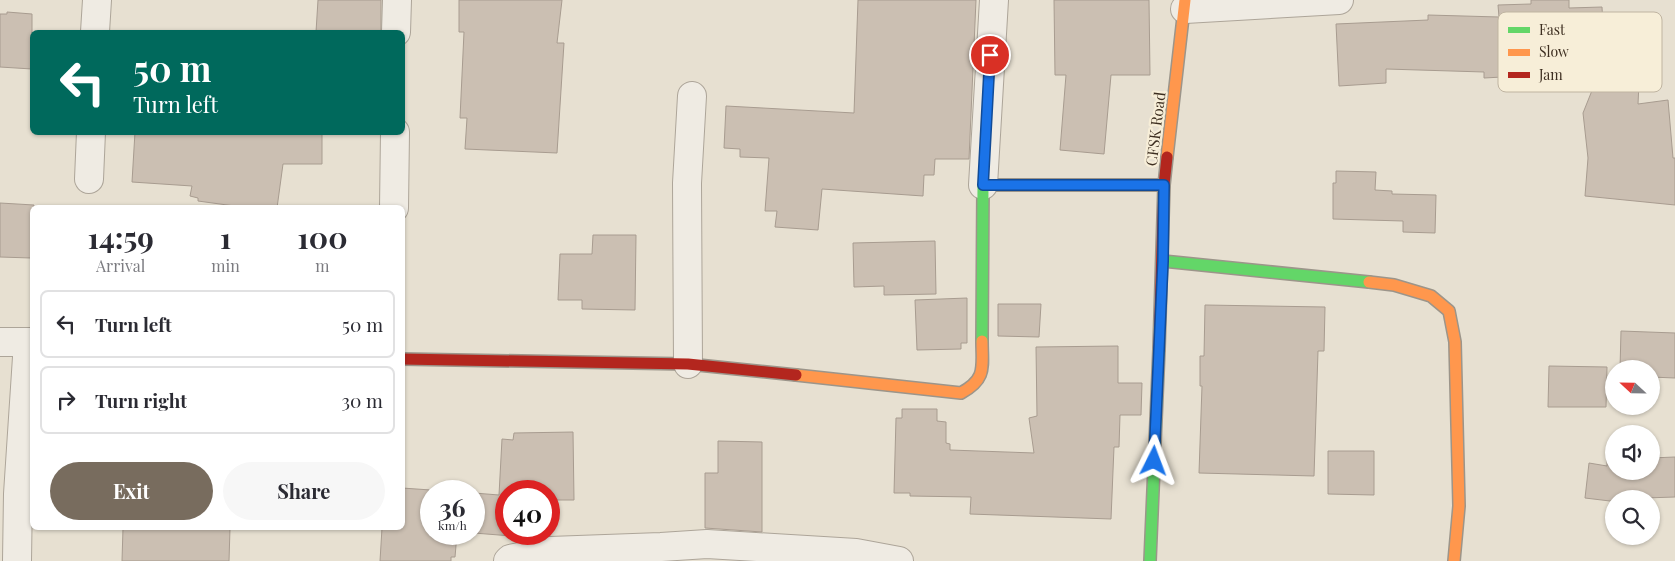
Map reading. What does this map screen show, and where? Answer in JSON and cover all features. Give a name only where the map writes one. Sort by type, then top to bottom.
[{"type":"street","points":[[95,30],[97,0]]},
{"type":"street","points":[[396,30],[397,0]]},
{"type":"street","points":[[405,359],[688,364],[960,393],[974,386],[982,372],[983,185],[994,0]]},
{"type":"street","points":[[1185,4],[1339,0]]},
{"type":"street","name":"CFSK Road","points":[[1150,561],[1163,261],[1164,185],[1185,4]]},
{"type":"street","points":[[688,364],[687,183],[692,96]]},
{"type":"street","points":[[89,179],[91,135]]},
{"type":"street","points":[[394,205],[395,135]]},
{"type":"street","points":[[983,185],[1164,185]]},
{"type":"street","points":[[1163,261],[1394,285],[1431,296],[1449,311],[1455,342],[1459,506],[1454,561]]},
{"type":"street","points":[[0,342],[30,342],[18,494],[17,561]]},
{"type":"street","points":[[508,561],[550,551],[661,554],[707,544],[856,553],[899,561]]},
{"type":"building","points":[[318,0],[381,0],[381,30],[316,30]]},
{"type":"building","points":[[459,0],[562,0],[557,43],[564,43],[557,153],[465,149],[467,118],[460,118],[464,32],[459,32]]},
{"type":"building","points":[[858,0],[976,0],[969,159],[935,159],[934,175],[924,175],[923,196],[822,189],[818,230],[775,227],[777,211],[765,211],[769,158],[740,157],[740,149],[724,148],[726,106],[854,113]]},
{"type":"building","points":[[1054,0],[1149,0],[1150,75],[1111,75],[1104,154],[1060,150],[1066,75],[1055,75]]},
{"type":"building","points":[[1531,0],[1569,0],[1569,8],[1602,7],[1602,12],[1499,12],[1498,5],[1531,4]]},
{"type":"building","points":[[7,12],[32,14],[30,69],[0,67],[0,14],[7,14]]},
{"type":"building","points":[[1428,15],[1498,17],[1498,77],[1484,78],[1484,72],[1386,69],[1386,83],[1339,86],[1336,24],[1428,20]]},
{"type":"building","points":[[1591,92],[1639,92],[1638,104],[1668,100],[1673,158],[1675,158],[1675,205],[1585,196],[1588,158],[1583,113]]},
{"type":"building","points":[[135,135],[322,135],[322,164],[283,164],[277,205],[227,205],[198,201],[198,198],[190,196],[192,186],[132,182]]},
{"type":"building","points":[[1336,171],[1376,172],[1375,190],[1392,191],[1392,194],[1436,195],[1435,233],[1403,232],[1403,221],[1333,219],[1333,183],[1336,183]]},
{"type":"building","points":[[0,203],[34,205],[30,205],[30,258],[0,257]]},
{"type":"building","points":[[593,235],[636,235],[635,310],[582,309],[582,300],[558,300],[560,254],[592,254]]},
{"type":"building","points":[[935,241],[936,294],[884,295],[884,286],[854,287],[853,243]]},
{"type":"building","points":[[967,298],[967,343],[961,343],[961,349],[917,350],[915,300]]},
{"type":"building","points":[[998,304],[1041,304],[1039,337],[998,336]]},
{"type":"building","points":[[1205,305],[1325,307],[1324,351],[1318,351],[1314,476],[1199,473],[1202,386],[1200,386],[1200,356],[1204,356]]},
{"type":"building","points":[[1621,331],[1675,333],[1675,378],[1660,377],[1660,360],[1620,360]]},
{"type":"building","points":[[1118,346],[1118,383],[1142,383],[1141,415],[1120,415],[1119,447],[1114,447],[1111,519],[970,514],[971,497],[910,496],[910,493],[894,493],[896,418],[902,418],[902,409],[937,409],[937,421],[946,422],[946,443],[950,444],[950,450],[1034,453],[1029,418],[1037,416],[1036,347]]},
{"type":"building","points":[[1549,366],[1605,367],[1605,407],[1548,407]]},
{"type":"building","points":[[573,432],[574,500],[560,500],[560,480],[500,480],[502,439],[513,440],[514,433]]},
{"type":"building","points":[[718,441],[762,442],[762,532],[705,528],[705,473],[718,473]]},
{"type":"building","points":[[1328,451],[1374,451],[1374,495],[1328,494]]},
{"type":"building","points":[[1675,457],[1675,497],[1660,497],[1660,490],[1605,490],[1605,500],[1585,498],[1589,463],[1605,466],[1605,480],[1660,480],[1660,458]]},
{"type":"building","points":[[405,488],[420,489],[420,545],[456,545],[455,557],[451,557],[451,561],[380,561],[382,530],[405,530]]},
{"type":"building","points":[[485,494],[495,495],[495,535],[485,534]]},
{"type":"building","points":[[123,530],[230,530],[229,561],[122,561]]},
{"type":"traffic: fast","points":[[982,341],[983,185],[1036,185]]},
{"type":"traffic: fast","points":[[1163,261],[1369,282]]},
{"type":"traffic: fast","points":[[1150,561],[1159,349]]},
{"type":"traffic: slow","points":[[1167,157],[1185,0]]},
{"type":"traffic: slow","points":[[1036,185],[1164,185]]},
{"type":"traffic: slow","points":[[1369,282],[1394,285],[1431,296],[1449,311],[1455,342],[1459,506],[1454,561]]},
{"type":"traffic: slow","points":[[796,375],[961,393],[975,383],[979,377],[982,365],[982,341]]},
{"type":"traffic: jam","points":[[1159,349],[1164,185],[1167,157]]},
{"type":"traffic: jam","points":[[405,359],[688,364],[796,375]]},
{"type":"route","points":[[990,55],[983,185],[1164,185],[1163,261],[1154,461]]}]
